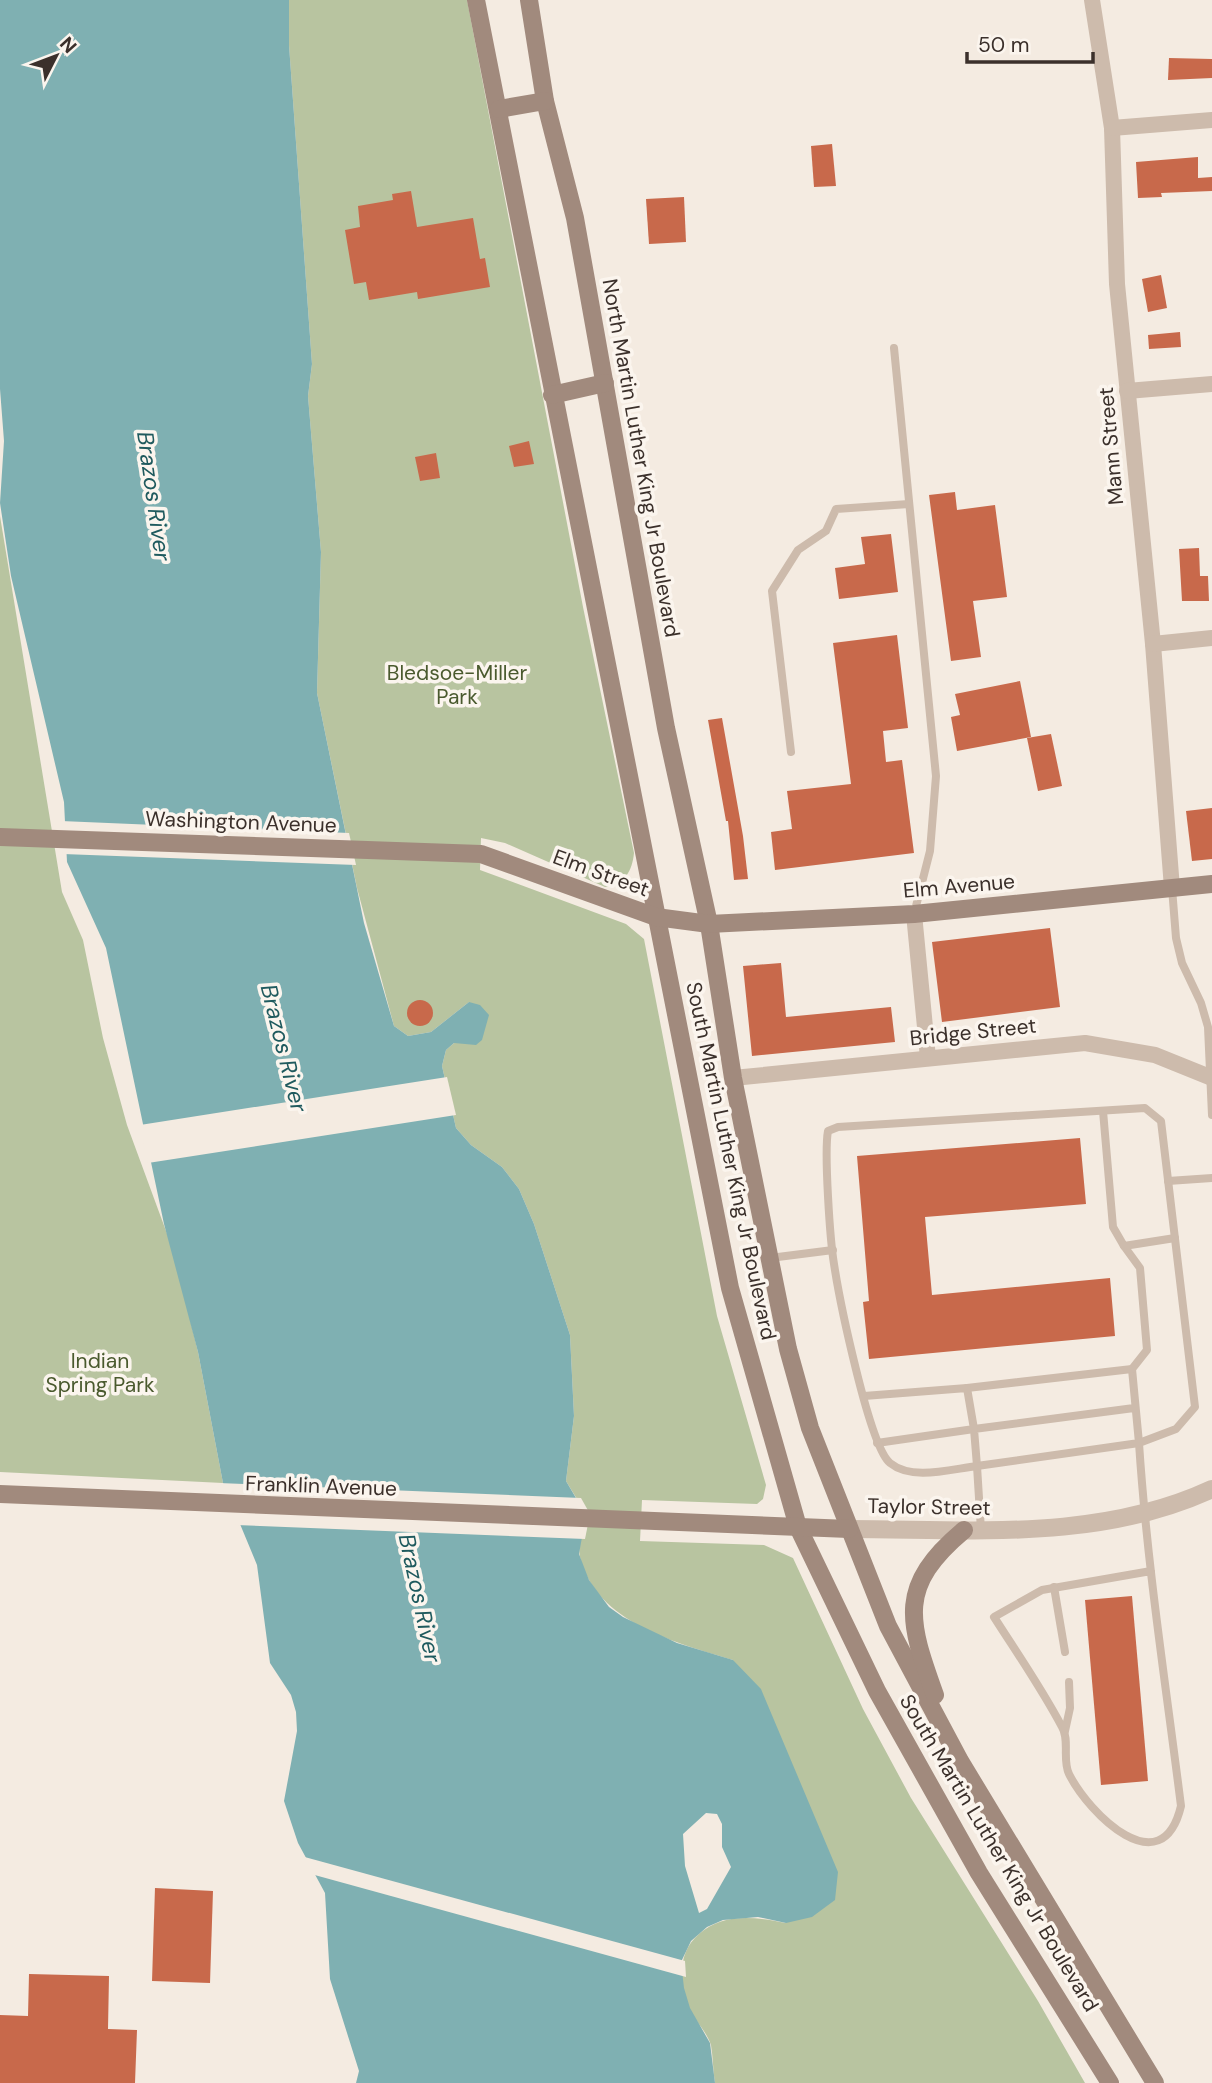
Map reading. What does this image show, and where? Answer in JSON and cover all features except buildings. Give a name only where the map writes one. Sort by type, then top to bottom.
[{"type":"main road","points":[[476,0],[656,917]]},
{"type":"main road","name":"North Martin Luther King Jr Boulevard","points":[[529,0],[545,101],[575,218],[666,728],[709,924]]},
{"type":"main road","points":[[499,109],[545,101]]},
{"type":"main road","points":[[552,395],[605,383]]},
{"type":"main road","name":"Washington Avenue","points":[[0,837],[481,854]]},
{"type":"main road","name":"Elm Street","points":[[481,854],[656,917],[709,924]]},
{"type":"main road","name":"Elm Avenue","points":[[709,924],[914,914],[1212,884]]},
{"type":"main road","name":"South Martin Luther King Jr Boulevard","points":[[656,917],[730,1288],[798,1527],[877,1690],[979,1873],[1110,2083]]},
{"type":"main road","name":"South Martin Luther King Jr Boulevard","points":[[709,924],[733,1078],[788,1349],[806,1415],[849,1529],[888,1626],[960,1761],[1155,2083]]},
{"type":"main road","name":"Franklin Avenue","points":[[0,1494],[641,1522]]},
{"type":"main road","name":"Taylor Street","points":[[641,1522],[849,1529]]},
{"type":"main road","points":[[960,1761],[915,1642],[912,1611],[922,1578],[939,1551],[973,1530]]},
{"type":"street","name":"Mann Street","points":[[1092,0],[1112,128],[1117,284],[1153,644],[1172,888]]},
{"type":"street","points":[[1112,128],[1212,120]]},
{"type":"street","points":[[1127,391],[1212,384]]},
{"type":"street","points":[[1153,644],[1212,638]]},
{"type":"street","points":[[914,914],[928,1058]]},
{"type":"street","name":"Bridge Street","points":[[733,1078],[1085,1043],[1155,1055],[1211,1078]]},
{"type":"street","name":"Taylor Street","points":[[849,1529],[973,1530],[1085,1526],[1144,1513],[1212,1489]]},
{"type":"lane","points":[[894,348],[936,776],[930,851],[914,914]]},
{"type":"lane","points":[[791,752],[772,591],[798,551],[826,531],[836,509],[909,504]]},
{"type":"lane","points":[[1172,888],[1176,938],[1182,963],[1201,1003],[1208,1027],[1212,1115]]},
{"type":"lane","points":[[1145,1108],[1161,1121],[1168,1181],[1195,1407],[1176,1429],[1139,1443],[977,1466],[908,1473],[888,1462],[877,1443],[849,1344],[833,1251],[828,1131],[838,1127],[1145,1108]]},
{"type":"lane","points":[[1069,1682],[1070,1708],[1065,1731],[1067,1771],[1095,1813],[1116,1831],[1138,1841],[1159,1841],[1177,1823],[1181,1807],[1144,1513],[1134,1408],[1132,1369],[1147,1350],[1140,1268],[1113,1227],[1103,1111]]},
{"type":"lane","points":[[1168,1181],[1212,1178]]},
{"type":"lane","points":[[1124,1246],[1175,1238]]},
{"type":"lane","points":[[770,1258],[833,1251]]},
{"type":"lane","points":[[864,1396],[967,1388],[1132,1369]]},
{"type":"lane","points":[[967,1388],[977,1466],[973,1530]]},
{"type":"lane","points":[[877,1443],[1134,1408]]},
{"type":"lane","points":[[1065,1731],[994,1617],[1027,1597],[1054,1587],[1151,1571]]},
{"type":"lane","points":[[1054,1587],[1065,1652]]},
{"type":"green space","name":"Bledsoe-Miller Park","points":[[289,0],[467,0],[583,607],[634,853],[626,876],[618,883],[605,887],[505,843],[481,838],[480,870],[626,924],[644,939],[717,1316],[766,1485],[763,1499],[757,1504],[642,1500],[640,1541],[764,1545],[793,1558],[863,1709],[911,1798],[1038,2001],[1085,2083],[715,2083],[711,2045],[689,2008],[683,1988],[682,1968],[687,1950],[708,1927],[729,1919],[752,1918],[786,1923],[733,1660],[688,1646],[642,1627],[603,1599],[589,1580],[579,1552],[586,1514],[566,1481],[574,1416],[570,1335],[534,1224],[519,1189],[502,1167],[471,1145],[456,1128],[442,1066],[446,1050],[454,1043],[469,1002],[431,1032],[408,1036],[394,1026],[357,888],[317,693],[321,552],[308,396],[312,364],[289,45]]},
{"type":"green space","name":"Indian Spring Park","points":[[0,516],[62,892],[83,940],[103,1038],[127,1125],[173,1250],[198,1352],[223,1483],[0,1472]]},
{"type":"water","name":"Brazos River","points":[[0,0],[289,0],[289,45],[312,364],[308,396],[321,552],[317,693],[364,923],[394,1026],[408,1036],[431,1032],[469,1002],[480,1005],[489,1015],[482,1040],[476,1045],[454,1043],[446,1050],[442,1066],[456,1128],[471,1145],[502,1167],[519,1189],[534,1224],[570,1335],[574,1416],[566,1481],[586,1515],[579,1554],[589,1580],[609,1607],[623,1617],[677,1643],[733,1660],[761,1689],[838,1872],[835,1900],[812,1917],[786,1923],[758,1917],[723,1920],[707,1927],[691,1941],[681,1962],[684,1988],[690,2008],[710,2043],[715,2083],[356,2083],[359,2071],[330,1979],[325,1893],[298,1843],[284,1801],[297,1731],[296,1712],[291,1695],[270,1663],[257,1565],[223,1483],[198,1352],[164,1224],[106,948],[67,862],[64,802],[11,576],[0,503],[4,441],[0,389]],"holes":[[[706,1813],[717,1814],[722,1824],[722,1847],[731,1867],[707,1909],[699,1913],[685,1866],[683,1834]]]},
{"type":"pier","points":[[61,821],[349,833],[356,865],[63,854]]},
{"type":"pier","points":[[447,1077],[456,1115],[148,1163],[140,1125]]},
{"type":"pier","points":[[219,1483],[581,1498],[590,1514],[585,1539],[236,1525]]},
{"type":"pier","points":[[301,1856],[685,1961],[686,1977],[311,1874]]}]
